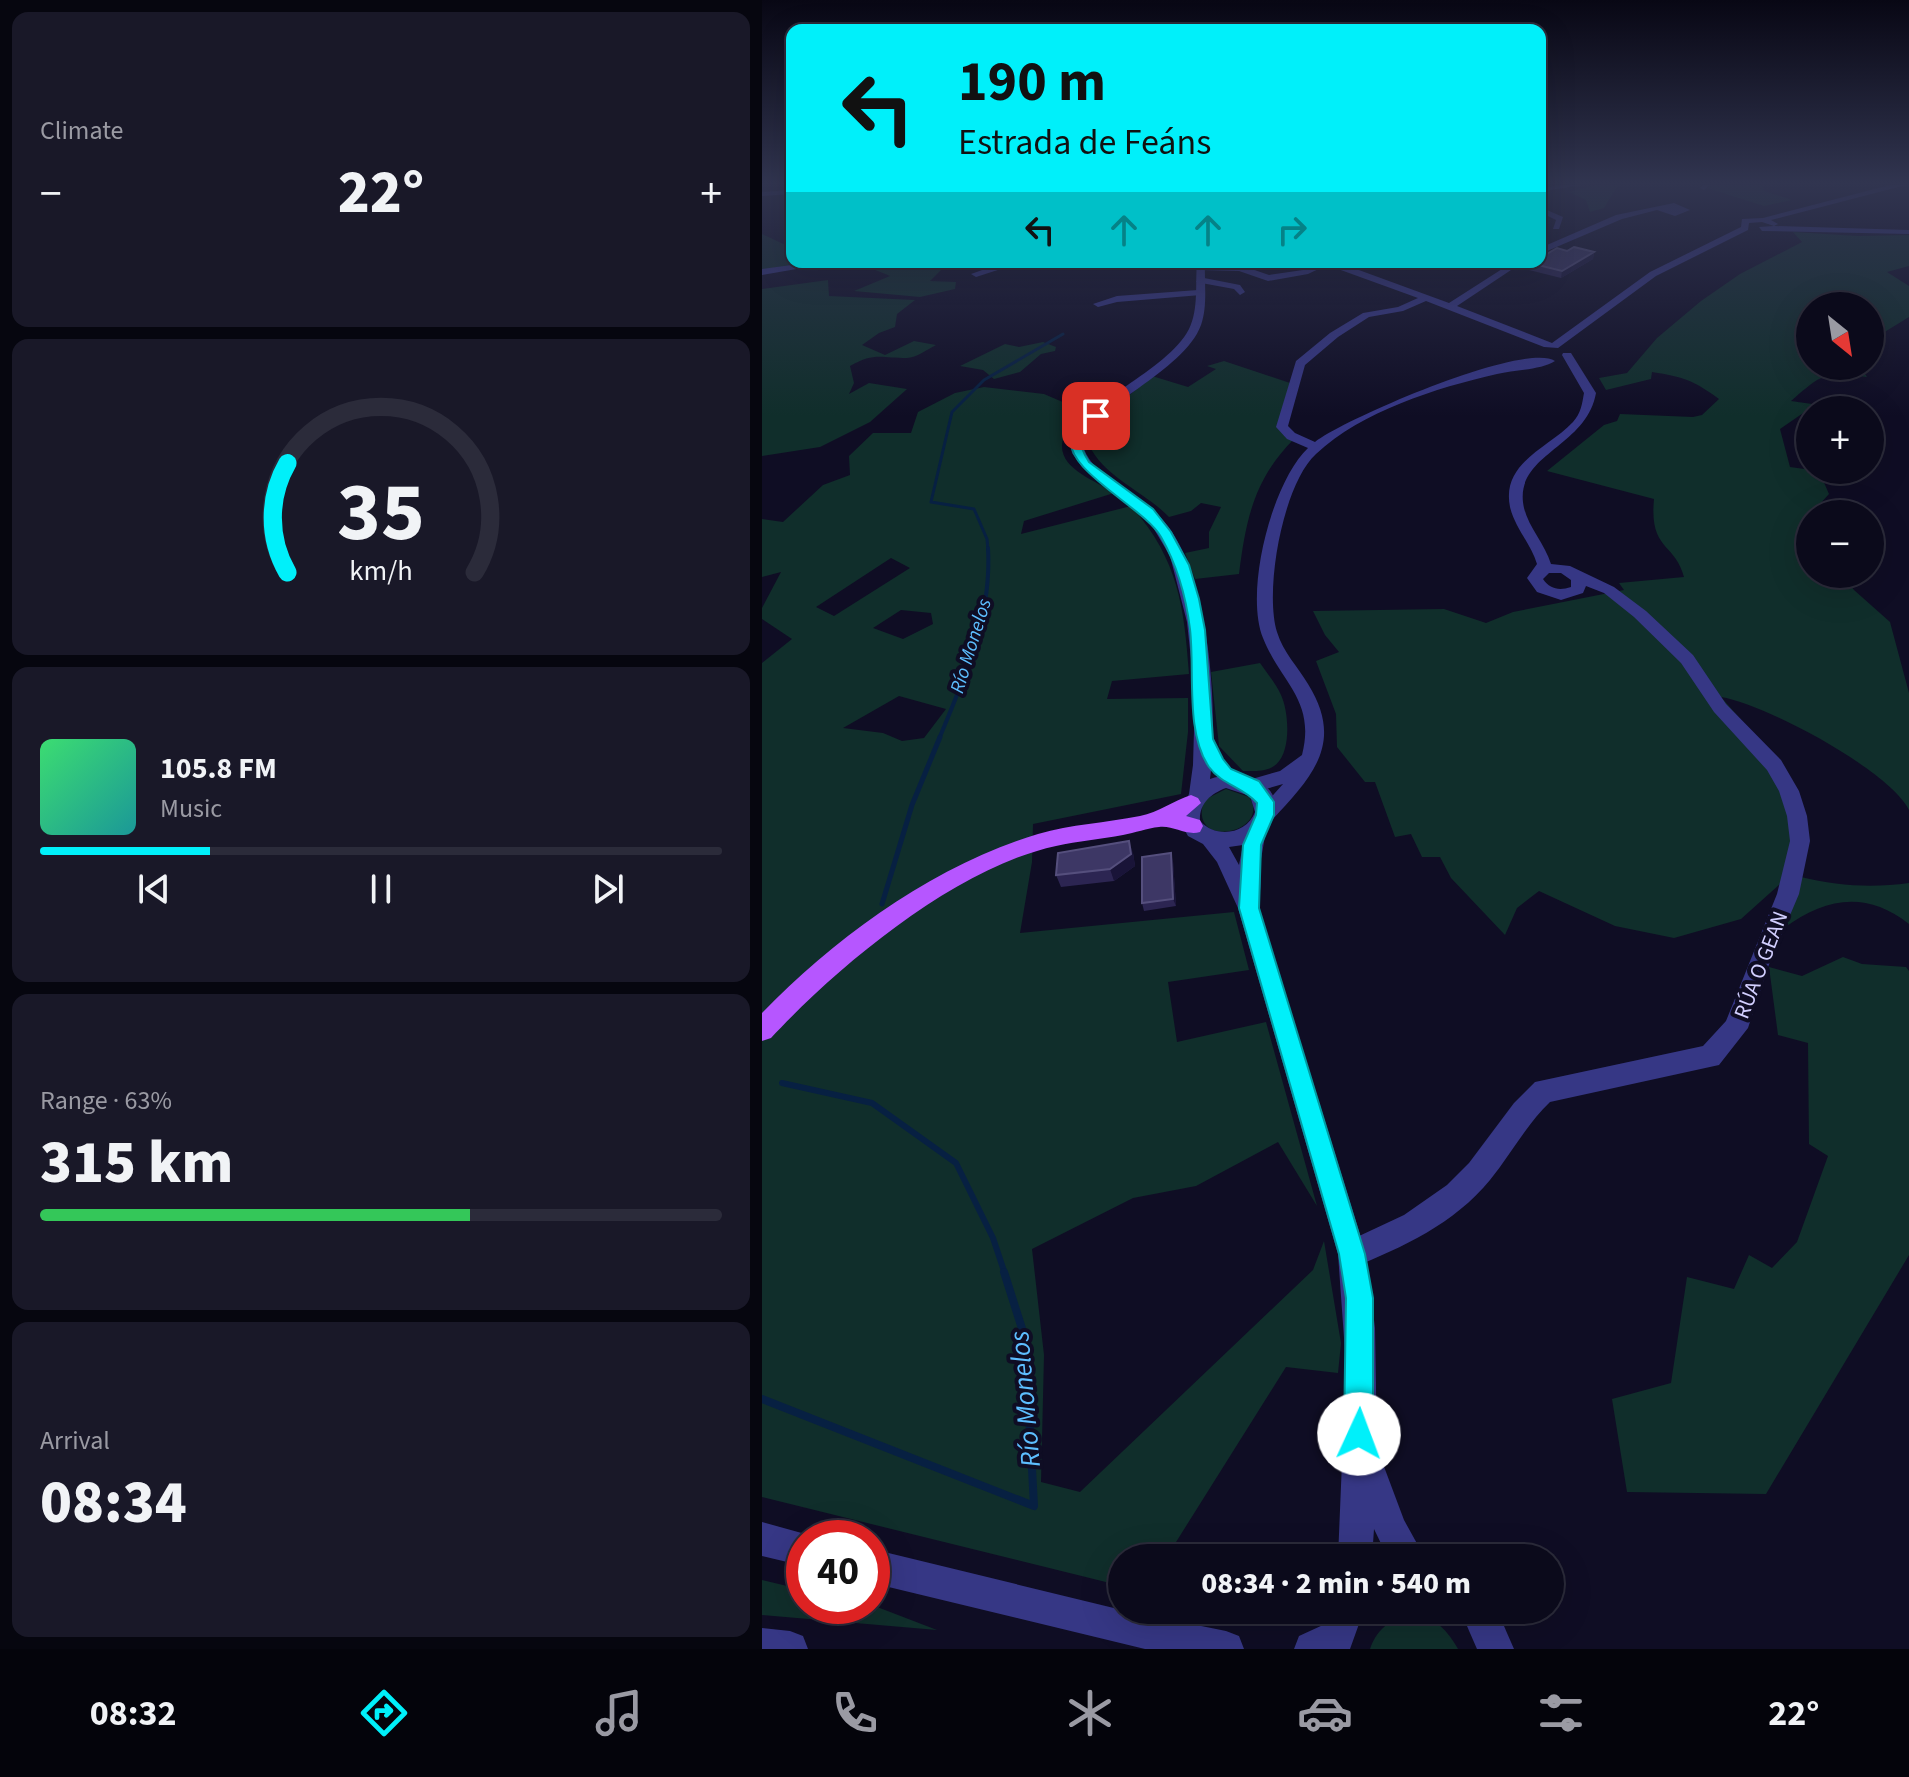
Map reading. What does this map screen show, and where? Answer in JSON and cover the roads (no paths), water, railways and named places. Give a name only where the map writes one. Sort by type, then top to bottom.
[{"type":"main road","points":[[762,1030],[814,981],[870,935],[958,877],[1017,850],[1065,835],[1163,819],[1195,798]]},
{"type":"main road","points":[[1163,819],[1202,832]]},
{"type":"street","points":[[1510,366],[1531,352],[1551,346],[1631,288],[1675,262]]},
{"type":"street","points":[[1202,832],[1241,838],[1261,822],[1304,776],[1310,755],[1314,736],[1313,711],[1303,690],[1277,655],[1266,623],[1265,607],[1282,500],[1297,466],[1316,447],[1374,414],[1510,366],[1551,361],[1567,354],[1619,307],[1662,276],[1688,262]]},
{"type":"street","points":[[762,272],[790,268]]},
{"type":"street","points":[[976,274],[998,268]]},
{"type":"street","points":[[1098,304],[1240,268],[1268,278],[1313,268]]},
{"type":"street","points":[[1349,268],[1419,301],[1449,307],[1567,354],[1590,393],[1586,415],[1576,428],[1525,465],[1516,496],[1524,529],[1539,548],[1544,564],[1538,573],[1536,584],[1561,595],[1578,590],[1581,585],[1572,574],[1545,569],[1538,573]]},
{"type":"street","points":[[1449,307],[1510,268]]},
{"type":"street","points":[[1200,276],[1237,287],[1240,292]]},
{"type":"street","points":[[1200,276],[1194,330],[1183,345],[1078,434],[1076,446],[1084,464],[1136,502],[1157,522],[1182,565],[1198,630],[1205,739],[1189,815],[1225,857],[1249,908],[1352,1254],[1360,1298],[1355,1544]]},
{"type":"street","points":[[1316,447],[1291,436],[1282,427],[1300,363],[1366,315],[1400,309],[1419,301]]},
{"type":"street","points":[[1519,335],[1531,352],[1578,373]]},
{"type":"street","name":"RÚA O GEAN","points":[[1352,1254],[1425,1221],[1470,1183],[1528,1105],[1544,1091],[1710,1057],[1736,1028],[1757,967],[1788,894],[1800,841],[1797,816],[1789,791],[1774,765],[1720,708],[1687,659],[1640,614],[1609,590],[1572,574],[1539,548]]},
{"type":"street","points":[[1205,739],[1216,763],[1266,802],[1248,873],[1249,908]]},
{"type":"street","points":[[1195,798],[1215,783],[1244,783],[1286,776],[1310,755]]},
{"type":"street","points":[[1359,1434],[1367,1470],[1401,1544]]},
{"type":"street","points":[[762,1539],[786,1545]]},
{"type":"street","points":[[890,1571],[1226,1649]]},
{"type":"street","points":[[1484,1624],[1496,1649]]},
{"type":"street","points":[[762,1646],[790,1649]]},
{"type":"waterway","name":"Río Monelos","points":[[988,550],[987,539],[974,509],[931,502],[952,412],[984,380],[1063,334]]},
{"type":"waterway","name":"Río Monelos","points":[[939,739],[975,646],[986,598],[988,550]]},
{"type":"waterway","name":"Río Monelos","points":[[882,904],[912,805],[940,737]]},
{"type":"waterway","name":"Río Monelos","points":[[782,1083],[872,1103],[956,1163],[993,1238],[1005,1274]]},
{"type":"waterway","points":[[762,1399],[1034,1506],[1025,1338],[1004,1272]]}]
